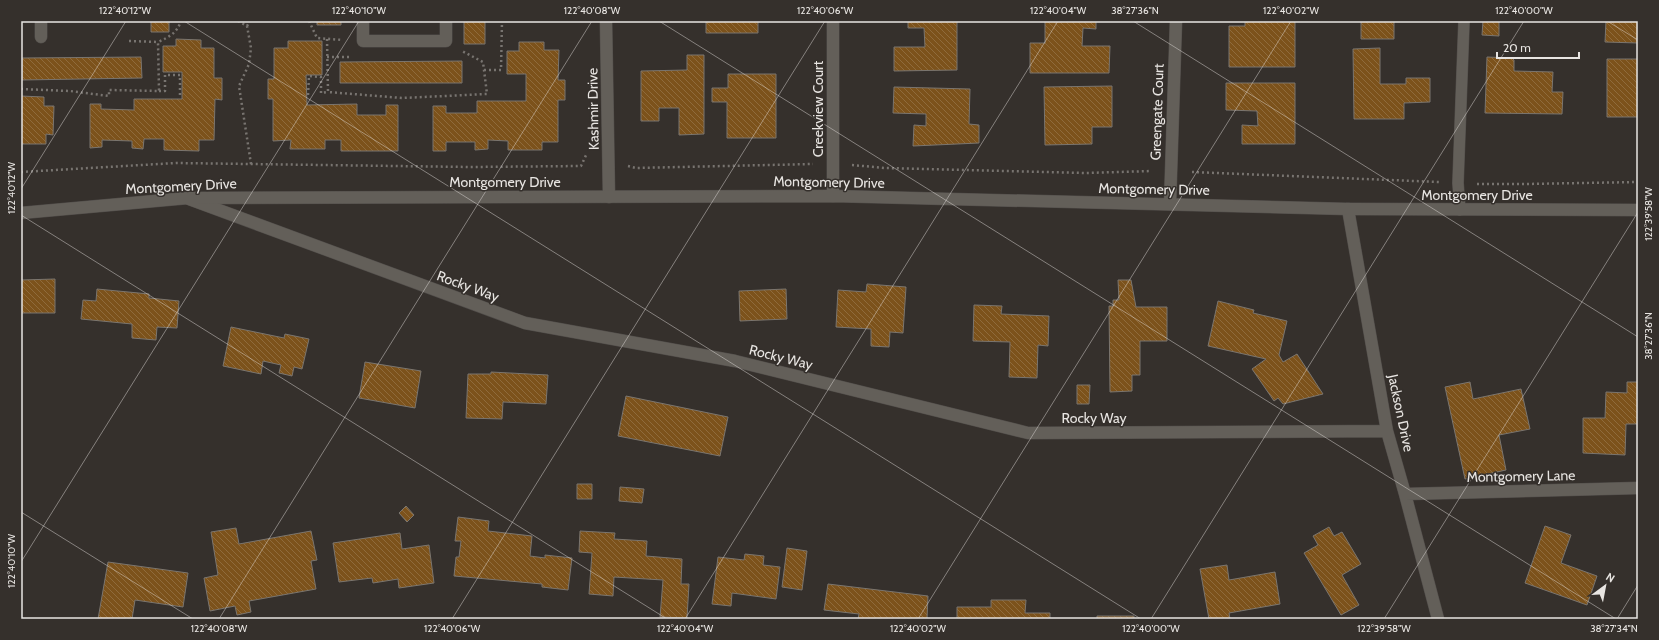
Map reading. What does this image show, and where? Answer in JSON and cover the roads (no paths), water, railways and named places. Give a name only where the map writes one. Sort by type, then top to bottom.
[{"type":"street","points":[[41,21],[41,37]]},
{"type":"street","points":[[363,21],[363,41],[446,41],[446,21]]},
{"type":"street","name":"Kashmir Drive","points":[[606,21],[609,197]]},
{"type":"street","name":"Creekview Court","points":[[833,21],[834,196]]},
{"type":"street","name":"Greengate Court","points":[[1170,204],[1176,21]]},
{"type":"street","name":"Montgomery Drive","points":[[21,213],[188,198],[834,196],[1348,209],[1638,210]]},
{"type":"street","name":"Rocky Way","points":[[188,198],[524,323],[735,361],[1028,433],[1387,431]]},
{"type":"street","name":"Jackson Drive","points":[[1348,209],[1387,431],[1406,494],[1438,619]]},
{"type":"street","name":"Montgomery Lane","points":[[1406,494],[1638,488]]},
{"type":"lane","points":[[1460,210],[1458,183],[1464,21]]}]
